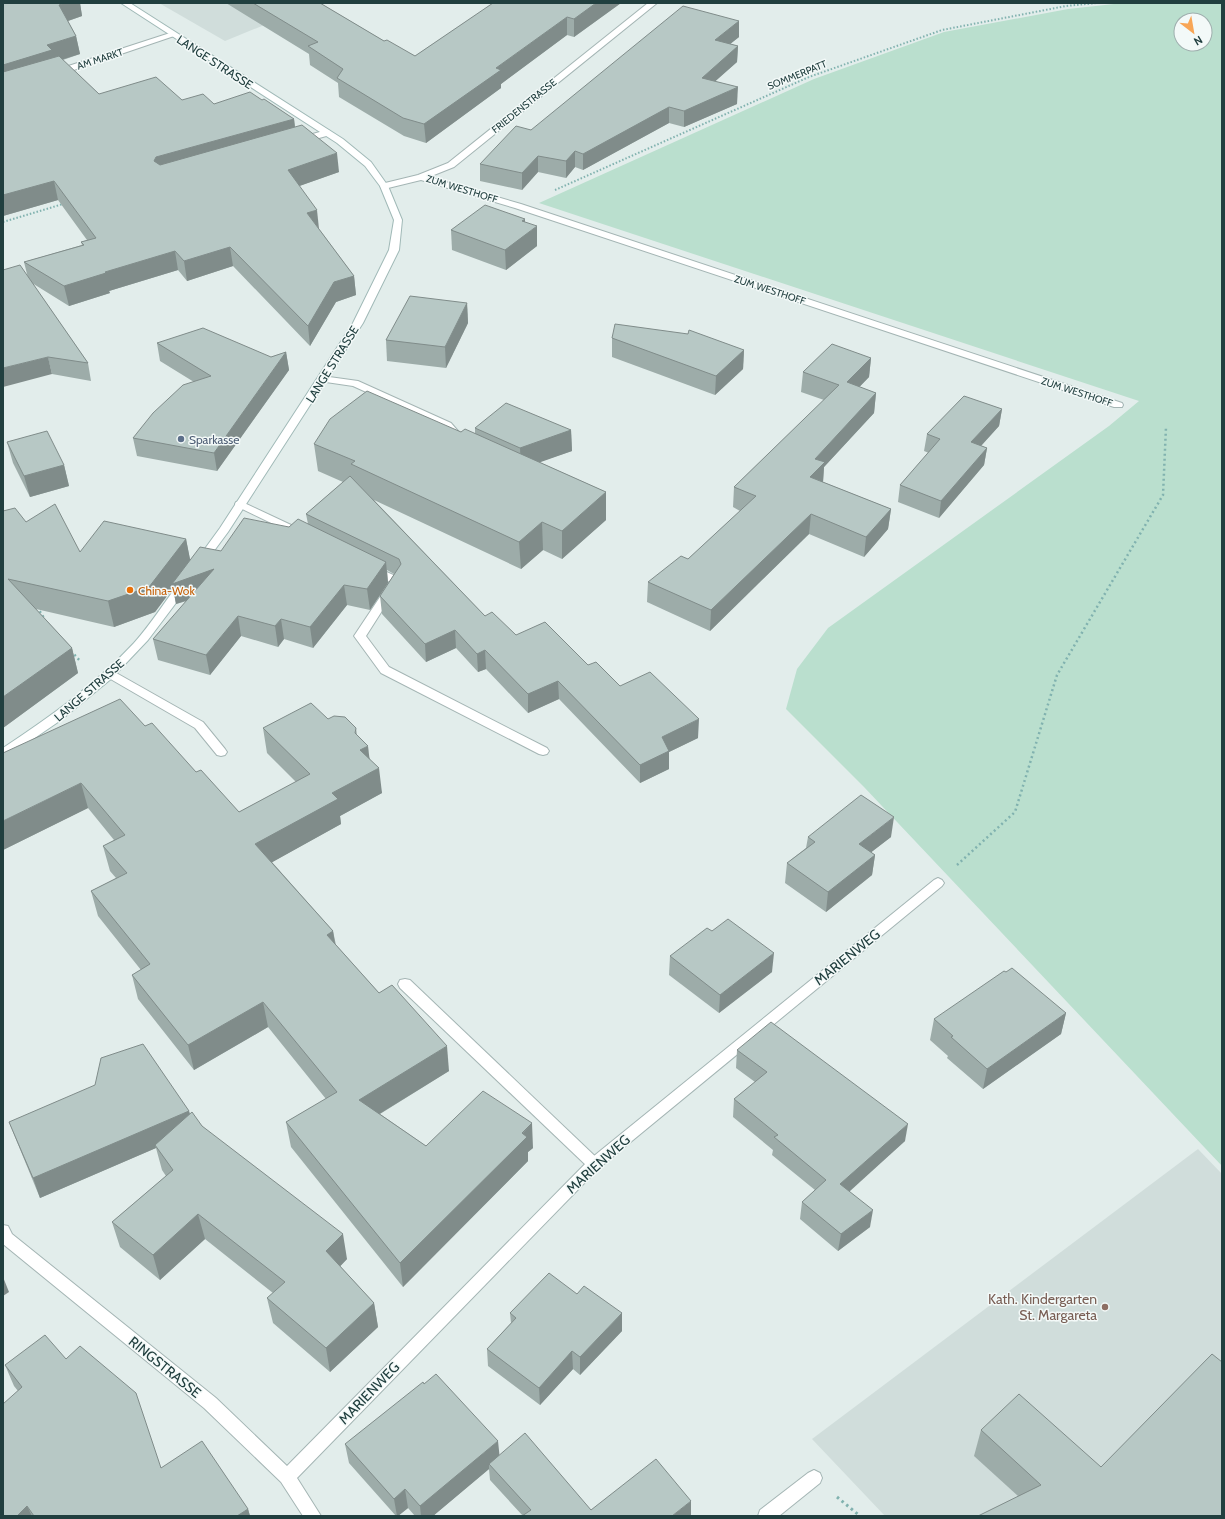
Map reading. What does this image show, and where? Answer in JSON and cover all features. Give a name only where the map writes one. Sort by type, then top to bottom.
[{"type":"street","name":"LANGE STRASSE","points":[[3,754],[54,720],[100,684],[139,644],[224,530],[322,379],[358,322],[394,250],[398,220],[384,186],[368,164],[340,141],[125,3]]},
{"type":"street","name":"FRIEDENSTRASSE","points":[[384,186],[421,176],[451,165],[653,3]]},
{"type":"street","name":"AM MARKT","points":[[47,75],[173,35]]},
{"type":"street","points":[[289,143],[327,133]]},
{"type":"street","name":"ZUM WESTHOFF","points":[[421,176],[518,206],[1118,405]]},
{"type":"street","points":[[322,379],[355,383],[447,425],[467,447]]},
{"type":"street","points":[[240,504],[311,539]]},
{"type":"street","points":[[361,563],[396,580],[360,636],[384,670],[543,751]]},
{"type":"street","points":[[111,674],[199,725],[221,752]]},
{"type":"street","name":"MARIENWEG","points":[[287,1477],[594,1164],[938,883]]},
{"type":"street","points":[[405,984],[594,1164]]},
{"type":"street","name":"RINGSTRASSE","points":[[3,1231],[6,1238],[210,1403],[287,1477],[313,1516]]},
{"type":"street","points":[[766,1516],[814,1478]]},
{"type":"path","name":"SOMMERPATT","points":[[518,206],[809,77],[942,30],[1066,6],[1097,3]]},
{"type":"path","points":[[3,222],[67,202]]},
{"type":"path","points":[[938,883],[1015,812],[1057,675],[1163,495],[1166,427]]},
{"type":"path","points":[[36,605],[46,621]]},
{"type":"path","points":[[70,650],[100,684]]},
{"type":"shaded area","points":[[159,3],[318,3],[225,41]]},
{"type":"shaded area","name":"Kath. Kindergarten St. Margareta","points":[[1198,1149],[1222,1174],[1222,1516],[885,1516],[812,1439]]},
{"type":"green space","points":[[1123,3],[1222,3],[1222,1166],[864,787],[786,709],[797,669],[828,628],[1109,426],[1139,401],[539,203],[814,79],[944,32],[1068,9]]},
{"type":"building","points":[[3,3],[65,3],[59,5],[76,36],[47,45],[52,50],[3,65]]},
{"type":"building","points":[[253,3],[320,3],[384,41],[387,40],[415,56],[493,3],[596,3],[574,19],[567,17],[496,68],[501,70],[424,124],[403,118],[337,78],[343,69],[308,46],[318,42]]},
{"type":"building","points":[[683,6],[739,21],[715,40],[738,46],[702,78],[738,87],[684,111],[669,107],[583,154],[575,151],[566,161],[538,156],[522,173],[480,164],[516,126],[531,130]]},
{"type":"building","points":[[59,56],[99,94],[156,77],[182,100],[203,94],[214,104],[250,92],[262,100],[264,99],[294,119],[156,157],[154,161],[160,165],[302,125],[337,153],[288,170],[317,210],[307,213],[354,276],[334,282],[308,326],[230,247],[184,261],[175,251],[64,286],[24,262],[84,245],[81,242],[96,238],[54,181],[3,195],[3,72]]},
{"type":"building","points":[[485,205],[525,219],[522,221],[537,226],[505,250],[451,230]]},
{"type":"building","points":[[20,265],[88,363],[48,357],[3,368],[3,270]]},
{"type":"building","points":[[410,296],[467,303],[445,347],[386,340]]},
{"type":"building","points":[[615,324],[688,334],[689,330],[744,350],[716,376],[612,338]]},
{"type":"building","points":[[203,328],[271,357],[286,352],[214,453],[133,438],[153,413],[183,385],[211,376],[157,343]]},
{"type":"building","points":[[832,344],[871,358],[847,382],[876,393],[815,459],[825,462],[810,477],[891,509],[866,537],[811,514],[711,610],[648,582],[681,556],[688,559],[756,496],[734,487],[839,385],[803,372]]},
{"type":"building","points":[[367,391],[461,432],[465,429],[606,492],[562,531],[542,522],[519,542],[351,464],[355,461],[314,444],[330,419]]},
{"type":"building","points":[[964,396],[1002,409],[971,442],[987,448],[941,501],[900,485],[940,439],[927,434]]},
{"type":"building","points":[[506,403],[571,430],[520,448],[475,428]]},
{"type":"building","points":[[47,431],[64,465],[24,476],[7,442]]},
{"type":"building","points":[[350,476],[485,616],[492,612],[516,635],[545,622],[588,665],[596,662],[620,686],[650,672],[699,719],[662,737],[669,751],[640,765],[558,681],[528,694],[485,650],[477,654],[455,630],[425,644],[380,596],[401,564],[399,559],[306,514]]},
{"type":"building","points":[[55,504],[80,552],[104,521],[186,539],[149,587],[108,601],[8,579],[72,648],[3,697],[3,511],[15,508],[26,522]]},
{"type":"building","points":[[244,518],[289,527],[298,519],[386,562],[367,589],[344,585],[310,627],[281,619],[275,626],[238,616],[206,655],[153,639],[214,569],[172,584],[200,547],[221,551]]},
{"type":"building","points":[[120,699],[145,726],[152,723],[196,772],[201,770],[239,812],[310,774],[263,728],[311,703],[328,719],[334,716],[345,717],[356,728],[355,733],[368,746],[360,750],[379,768],[332,793],[338,799],[255,844],[333,931],[327,935],[379,993],[392,985],[447,1046],[359,1100],[426,1146],[483,1091],[532,1123],[522,1133],[527,1137],[400,1263],[286,1122],[337,1092],[263,1002],[188,1045],[132,975],[150,964],[91,891],[127,873],[103,846],[125,835],[81,783],[3,821],[3,753]]},
{"type":"building","points":[[861,795],[894,817],[859,844],[875,855],[828,892],[787,863],[815,842],[808,837]]},
{"type":"building","points":[[728,919],[774,953],[720,995],[670,956],[707,928],[712,931]]},
{"type":"building","points":[[1012,968],[1066,1013],[987,1069],[951,1037],[953,1036],[934,1019],[1004,971],[1006,972]]},
{"type":"building","points":[[771,1022],[908,1124],[840,1184],[873,1210],[841,1234],[802,1202],[826,1180],[774,1137],[778,1135],[734,1099],[767,1072],[737,1050]]},
{"type":"building","points":[[143,1044],[189,1111],[33,1178],[9,1122],[95,1085],[101,1058]]},
{"type":"building","points":[[192,1112],[202,1126],[343,1234],[326,1251],[374,1303],[326,1348],[267,1298],[285,1282],[198,1214],[153,1255],[112,1222],[173,1170],[155,1145]]},
{"type":"building","points":[[549,1273],[577,1294],[584,1286],[622,1313],[580,1357],[572,1351],[539,1388],[487,1349],[516,1318],[510,1313]]},
{"type":"building","points":[[45,1335],[66,1359],[80,1346],[136,1393],[161,1468],[202,1441],[248,1509],[237,1516],[34,1516],[27,1506],[17,1516],[3,1516],[3,1404],[22,1387],[5,1365]]},
{"type":"building","points":[[1212,1354],[1222,1362],[1222,1516],[978,1516],[1041,1485],[981,1430],[1019,1394],[1101,1467]]},
{"type":"building","points":[[436,1374],[498,1441],[420,1506],[405,1489],[394,1499],[345,1444],[423,1382],[424,1384]]},
{"type":"building","points":[[525,1433],[591,1510],[656,1459],[691,1501],[672,1516],[522,1516],[531,1510],[489,1464]]},
{"type":"place","name":"Sparkasse","points":[[181,439]]},
{"type":"place","name":"China-Wok","points":[[130,590]]},
{"type":"place","name":"Kath. Kindergarten St. Margareta","points":[[1105,1307]]}]
